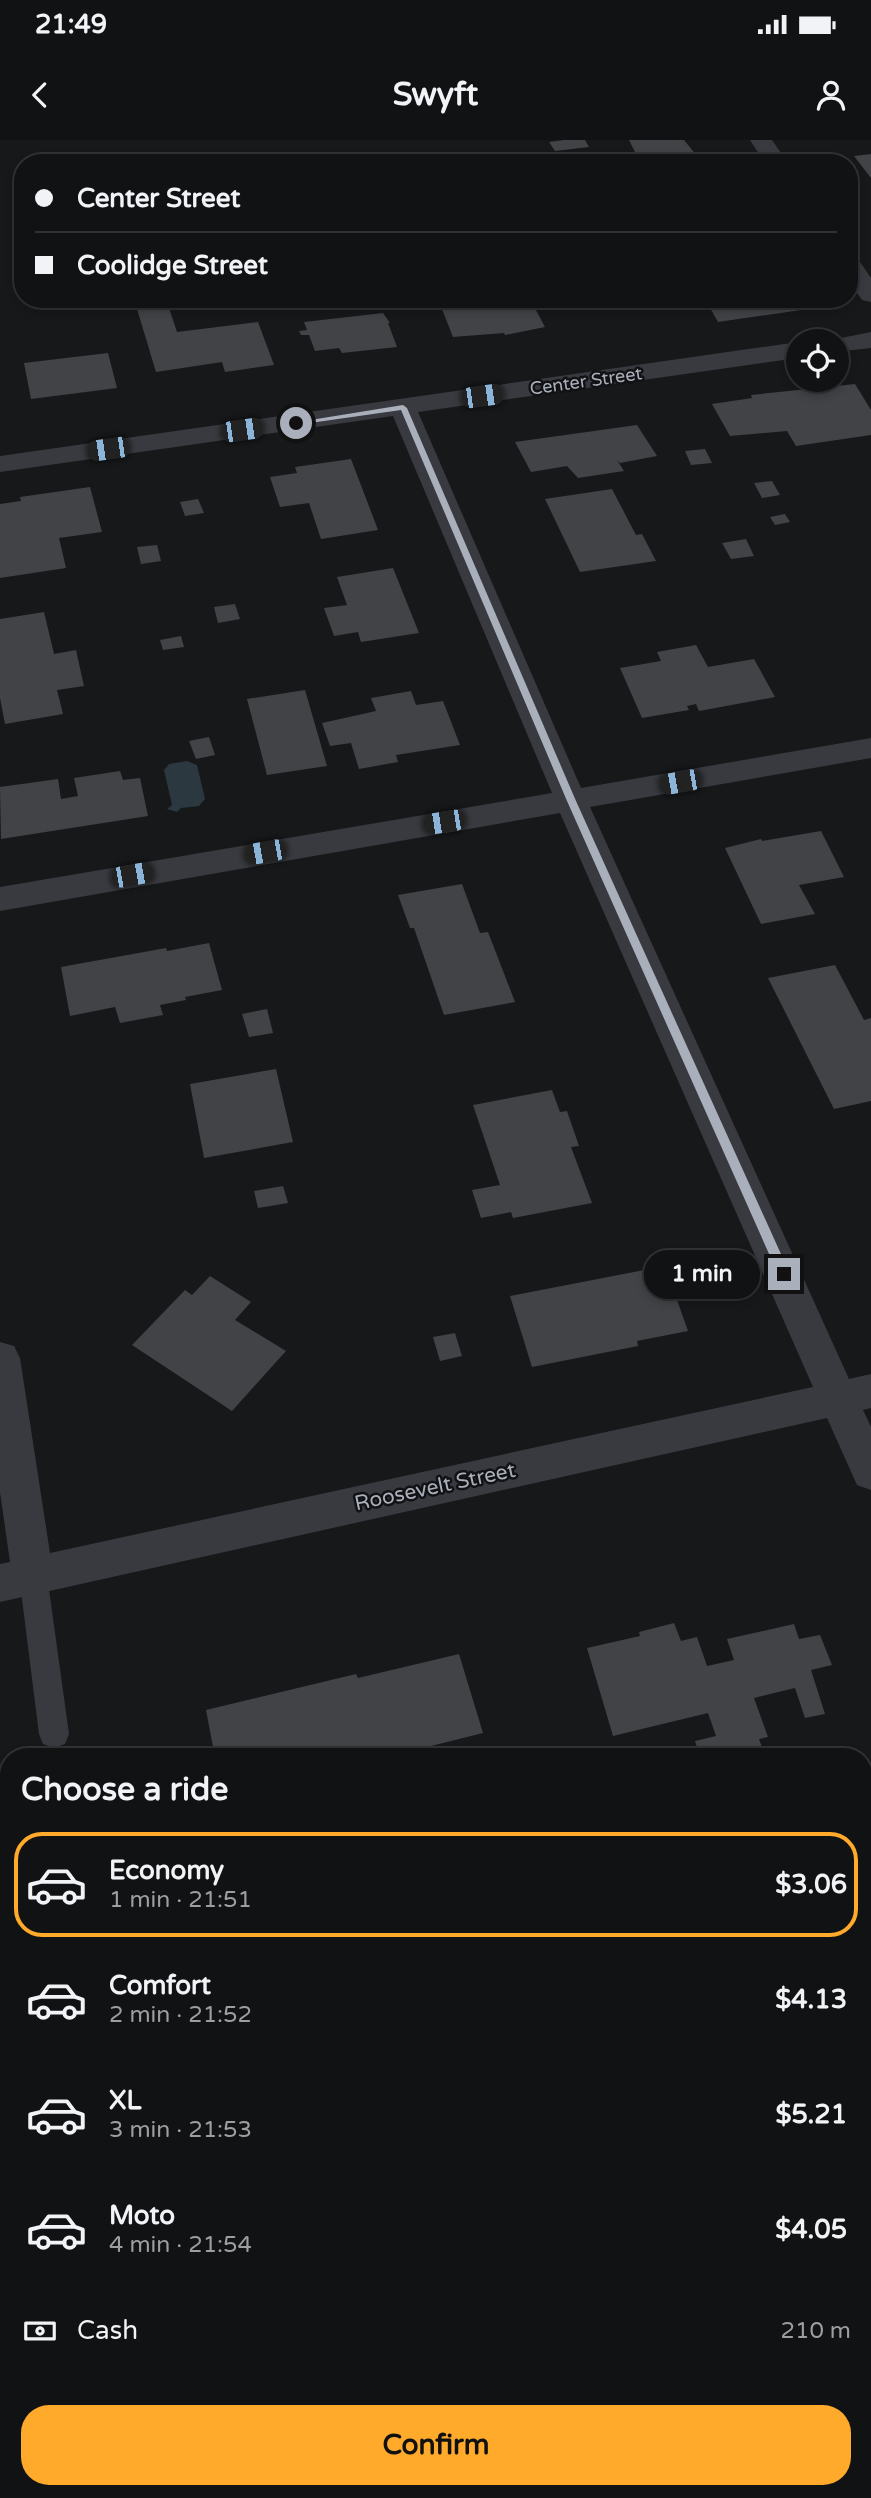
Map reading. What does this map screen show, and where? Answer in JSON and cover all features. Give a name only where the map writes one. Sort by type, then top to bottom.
[{"type":"street","points":[[858,277],[871,295]]},
{"type":"street","points":[[849,343],[871,340]]},
{"type":"street","name":"Center Street","points":[[0,464],[786,352]]},
{"type":"street","points":[[403,408],[571,801],[855,1394],[871,1472]]},
{"type":"street","points":[[0,899],[871,748]]},
{"type":"street","points":[[0,1358],[16,1579]]},
{"type":"street","name":"Roosevelt Street","points":[[16,1579],[855,1394]]},
{"type":"lane","points":[[16,1579],[54,1734]]},
{"type":"shaded area","points":[[187,761],[197,765],[205,799],[199,806],[181,808],[177,812],[167,809],[172,805],[164,770],[169,764]]},
{"type":"building","points":[[585,140],[589,147],[555,151],[549,142]]},
{"type":"building","points":[[629,140],[684,140],[695,154],[636,154]]},
{"type":"building","points":[[871,154],[871,178],[858,161],[858,156]]},
{"type":"building","points":[[137,308],[169,308],[177,332],[258,322],[274,365],[225,372],[222,362],[156,372]]},
{"type":"building","points":[[442,308],[535,308],[545,327],[505,335],[453,337]]},
{"type":"building","points":[[710,308],[801,310],[718,322]]},
{"type":"building","points":[[383,313],[390,323],[397,347],[342,353],[339,348],[315,351],[309,335],[301,335],[299,331],[307,330],[304,322]]},
{"type":"building","points":[[108,353],[117,388],[31,399],[24,363]]},
{"type":"building","points":[[855,384],[871,410],[871,435],[796,446],[787,431],[730,436],[712,404],[752,398],[751,395],[786,391],[849,392],[849,385]]},
{"type":"building","points":[[637,425],[657,456],[620,463],[617,460],[624,471],[578,478],[567,466],[531,472],[515,442]]},
{"type":"building","points":[[705,449],[712,463],[691,465],[685,451]]},
{"type":"building","points":[[351,459],[378,530],[321,539],[309,503],[280,507],[270,477],[297,473],[295,467]]},
{"type":"building","points":[[772,481],[780,495],[762,498],[754,483]]},
{"type":"building","points":[[90,487],[102,532],[59,538],[66,568],[0,578],[0,504],[21,501],[20,497]]},
{"type":"building","points":[[612,489],[636,535],[642,534],[656,561],[580,572],[545,499]]},
{"type":"building","points":[[198,499],[204,513],[185,516],[180,502]]},
{"type":"building","points":[[785,514],[790,522],[775,525],[770,517]]},
{"type":"building","points":[[746,539],[754,556],[731,559],[722,543]]},
{"type":"building","points":[[157,545],[161,561],[141,564],[137,547]]},
{"type":"building","points":[[393,568],[419,633],[361,642],[358,632],[334,636],[324,608],[347,605],[337,577]]},
{"type":"building","points":[[235,604],[240,619],[218,623],[214,607]]},
{"type":"building","points":[[44,612],[54,654],[76,650],[84,686],[57,690],[63,714],[5,724],[0,698],[0,619]]},
{"type":"building","points":[[181,636],[184,647],[163,650],[160,640]]},
{"type":"building","points":[[696,645],[708,667],[754,659],[775,697],[699,711],[696,704],[687,706],[689,710],[642,718],[620,668],[661,661],[657,652]]},
{"type":"building","points":[[305,690],[327,766],[267,775],[247,699]]},
{"type":"building","points":[[411,691],[416,705],[443,701],[460,745],[396,755],[398,762],[359,769],[351,743],[330,746],[322,723],[376,711],[371,698]]},
{"type":"building","points":[[209,737],[215,755],[196,759],[189,741]]},
{"type":"building","points":[[120,771],[123,780],[140,778],[148,816],[1,839],[0,787],[58,779],[61,799],[78,796],[74,778]]},
{"type":"building","points":[[821,831],[844,877],[799,885],[815,914],[761,924],[725,848],[761,839],[762,841]]},
{"type":"building","points":[[462,884],[480,933],[488,932],[515,1002],[444,1015],[414,928],[410,928],[398,895]]},
{"type":"building","points":[[209,943],[222,990],[160,1005],[163,1015],[120,1023],[115,1007],[70,1016],[61,967]]},
{"type":"building","points":[[835,965],[864,1020],[871,1018],[871,1101],[834,1109],[768,978]]},
{"type":"building","points":[[267,1009],[273,1033],[249,1037],[242,1014]]},
{"type":"building","points":[[276,1069],[293,1142],[204,1158],[190,1084]]},
{"type":"building","points":[[552,1090],[560,1112],[567,1111],[579,1146],[571,1147],[592,1203],[513,1218],[511,1212],[481,1218],[472,1190],[500,1185],[473,1105]]},
{"type":"building","points":[[283,1186],[288,1203],[258,1208],[254,1191]]},
{"type":"building","points":[[665,1266],[688,1331],[637,1341],[638,1346],[532,1367],[510,1296]]},
{"type":"building","points":[[210,1276],[251,1302],[235,1320],[286,1351],[232,1411],[132,1345],[185,1290],[192,1295]]},
{"type":"building","points":[[455,1333],[462,1356],[440,1361],[433,1337]]},
{"type":"building","points":[[674,1623],[681,1641],[697,1637],[707,1666],[734,1660],[727,1639],[794,1624],[799,1639],[820,1635],[832,1665],[811,1670],[825,1714],[805,1718],[795,1688],[754,1698],[768,1737],[759,1739],[762,1748],[697,1748],[695,1741],[716,1736],[708,1713],[613,1736],[587,1648],[640,1636],[639,1632]]},
{"type":"building","points":[[459,1654],[483,1733],[423,1748],[213,1748],[206,1710],[356,1674],[358,1678]]},
{"type":"route","points":[[296,423],[403,408],[571,801],[784,1274]]}]
